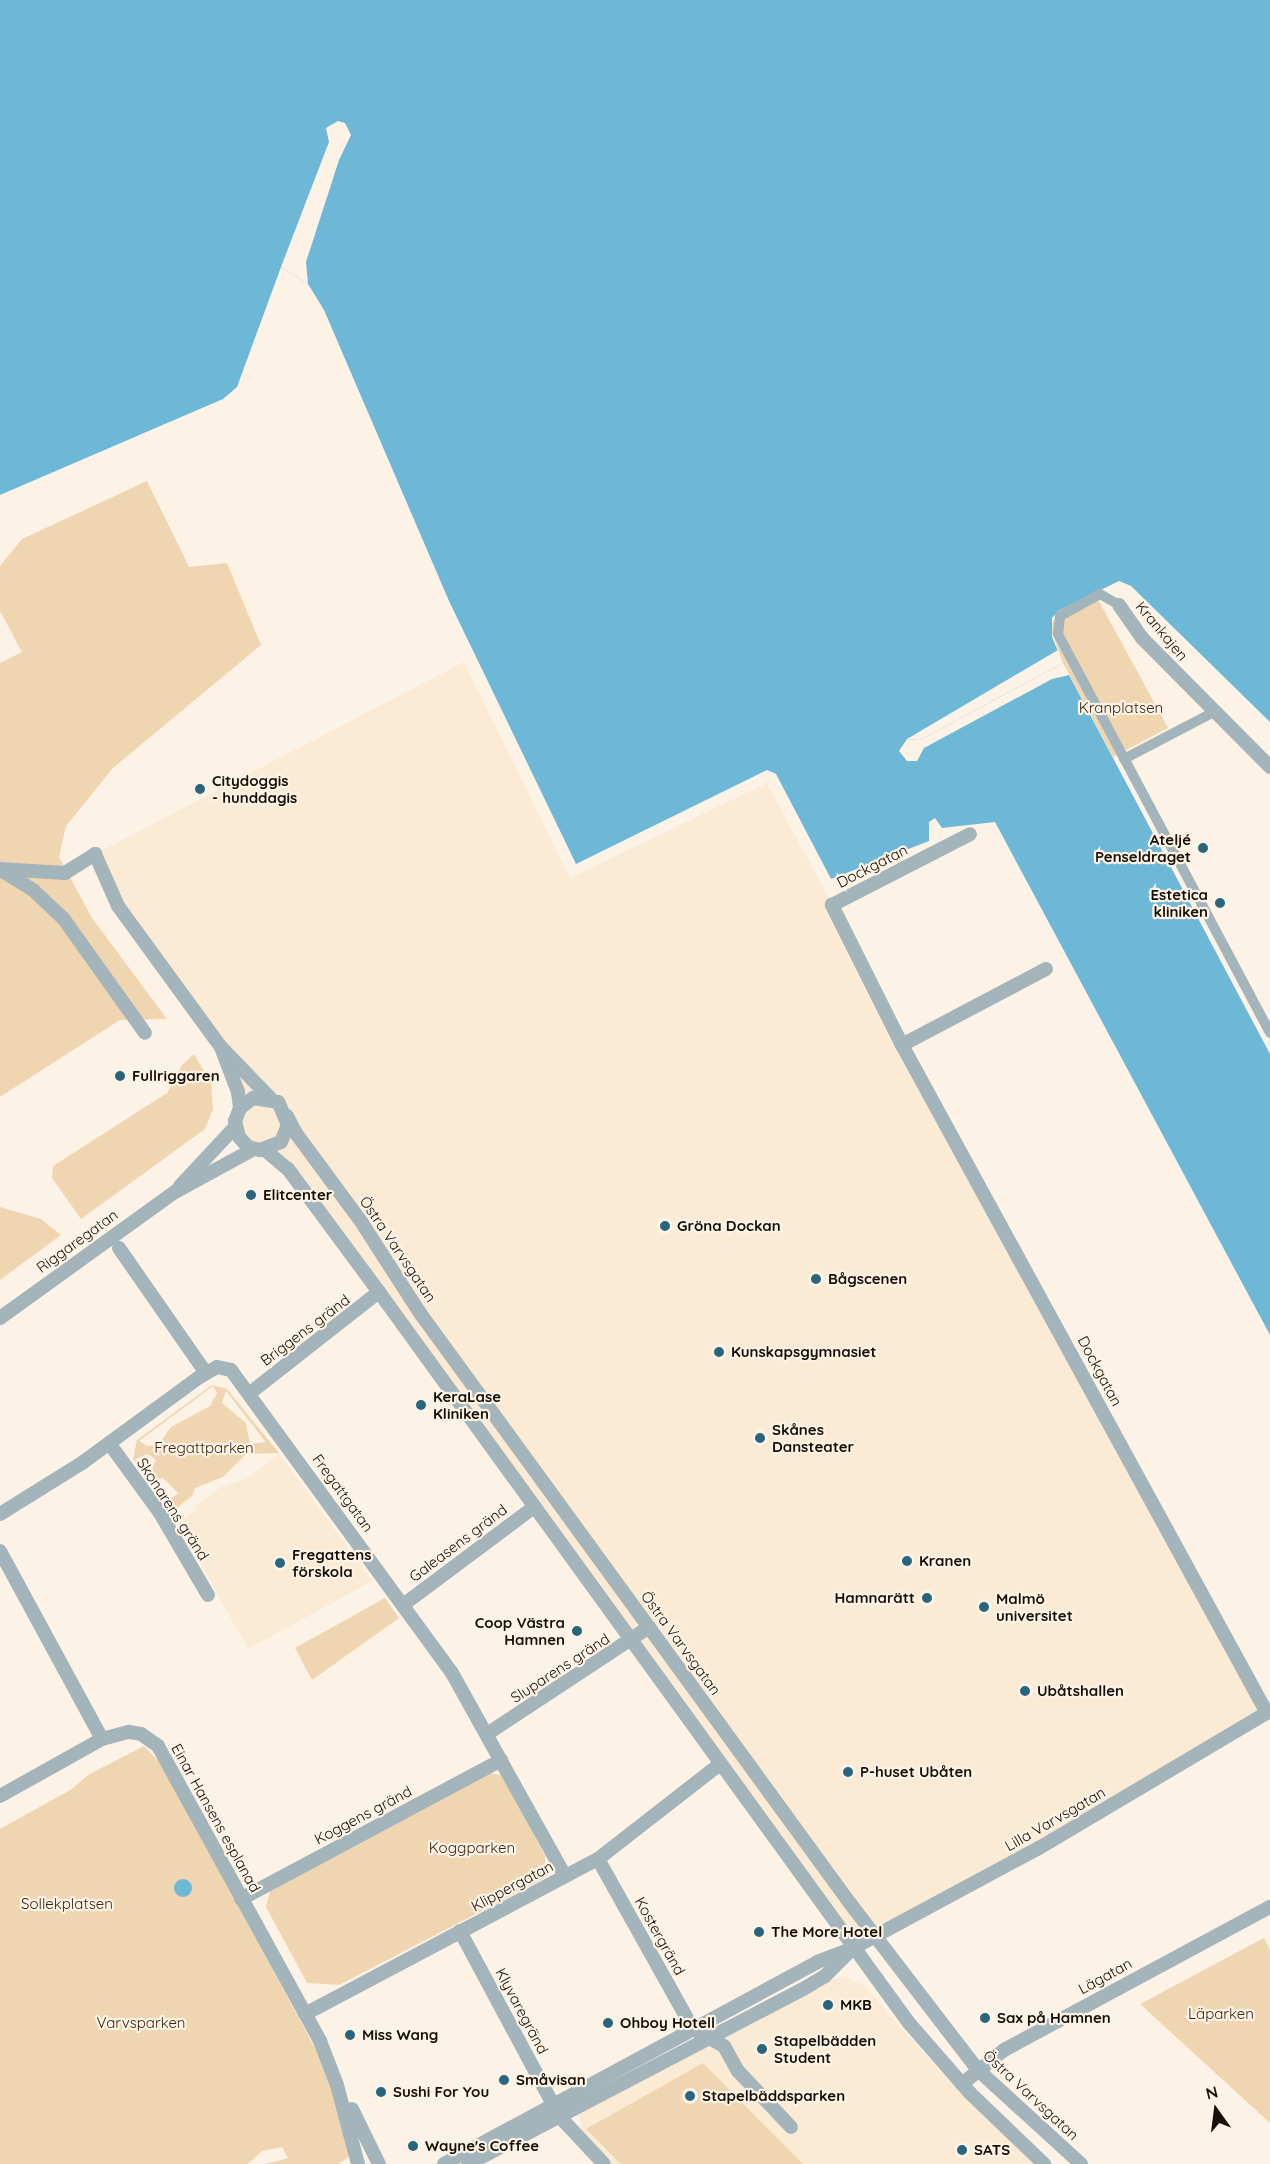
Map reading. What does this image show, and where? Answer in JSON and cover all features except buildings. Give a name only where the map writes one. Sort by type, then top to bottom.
[{"type":"street","name":"Krankajen","points":[[1270,767],[1212,713],[1142,638],[1119,605],[1100,594],[1060,616],[1056,625],[1124,759],[1270,1033]]},
{"type":"street","points":[[1124,759],[1212,713]]},
{"type":"street","name":"Dockgatan","points":[[970,834],[832,905],[902,1045],[1268,1712]]},
{"type":"street","points":[[0,870],[64,873],[95,854],[118,906],[221,1047],[287,1116],[282,1142],[260,1150]]},
{"type":"street","points":[[0,870],[34,891],[63,918],[145,1033]]},
{"type":"street","points":[[902,1045],[1046,969]]},
{"type":"street","points":[[221,1047],[238,1092],[240,1108],[235,1127],[242,1142],[260,1150],[288,1169],[380,1292],[909,2023],[962,2084],[1044,2164]]},
{"type":"street","points":[[240,1108],[253,1098],[270,1098]]},
{"type":"street","name":"Östra Varvsgatan","points":[[287,1116],[295,1132],[362,1223],[420,1313],[876,1936],[977,2069],[1081,2164]]},
{"type":"street","name":"Riggaregatan","points":[[175,1192],[235,1127]]},
{"type":"street","name":"Riggaregatan","points":[[0,1318],[175,1192],[260,1150]]},
{"type":"street","points":[[0,1514],[34,1495],[206,1373],[119,1248]]},
{"type":"street","name":"Briggens gränd","points":[[250,1392],[380,1292]]},
{"type":"street","name":"Fregattgatan","points":[[206,1373],[217,1367],[231,1370],[250,1392],[452,1673],[565,1876]]},
{"type":"street","name":"Skonarens gränd","points":[[109,1443],[160,1513],[208,1595]]},
{"type":"street","name":"Galeasens gränd","points":[[403,1605],[534,1507]]},
{"type":"street","points":[[0,1551],[102,1739]]},
{"type":"street","name":"Sluparens gränd","points":[[487,1734],[649,1627]]},
{"type":"street","name":"Lilla Varvsgatan","points":[[468,2164],[693,2029],[817,1962],[876,1936],[1039,1848],[1268,1712]]},
{"type":"street","name":"Einar Hansens esplanad","points":[[0,1796],[102,1739],[129,1732],[141,1734],[158,1746],[304,2014],[337,2085],[379,2164]]},
{"type":"street","name":"Koggens gränd","points":[[241,1899],[501,1760]]},
{"type":"street","name":"Klippergatan","points":[[304,2014],[598,1859],[720,1764]]},
{"type":"street","name":"Kostergränd","points":[[598,1859],[693,2029]]},
{"type":"street","name":"Lägatan","points":[[962,2084],[977,2069],[1004,2050],[1270,1907]]},
{"type":"street","name":"Klyvaregränd","points":[[460,1931],[557,2112],[604,2164]]},
{"type":"street","name":"Lilla Varvsgatan","points":[[444,2164],[712,2037],[825,1976],[853,1948]]},
{"type":"street","points":[[693,2029],[712,2037],[791,2127]]},
{"type":"street","name":"Einar Hansens esplanad","points":[[337,2085],[358,2164]]},
{"type":"shaded area","points":[[464,662],[570,878],[767,783],[1267,1713],[853,1948],[288,1169],[242,1142],[240,1108],[221,1047],[118,906],[95,854]]},
{"type":"shaded area","name":"Fregattens förskola","points":[[279,1453],[372,1581],[248,1649],[172,1512],[179,1520],[195,1511],[197,1504],[221,1487],[248,1478]]},
{"type":"shaded area","points":[[842,1977],[864,1985],[937,2068],[1038,2164],[611,2164],[582,2135],[579,2113],[819,1984]]},
{"type":"green space","points":[[147,481],[189,567],[227,563],[261,645],[113,768],[66,826],[59,857],[92,918],[167,1019],[120,1020],[0,1097],[0,663],[22,652],[0,611],[0,566],[22,539]]},
{"type":"green space","name":"Kranplatsen","points":[[1094,592],[1168,728],[1113,757],[1063,663],[1050,627],[1058,612]]},
{"type":"green space","points":[[194,1054],[211,1083],[213,1109],[205,1129],[81,1219],[52,1178],[53,1166],[167,1093],[182,1065]]},
{"type":"green space","points":[[0,1207],[41,1219],[61,1235],[0,1280]]},
{"type":"green space","name":"Fregattparken","points":[[212,1385],[227,1389],[279,1453],[246,1454],[223,1477],[195,1488],[192,1496],[172,1512],[133,1459],[137,1440]],"holes":[[[213,1386],[217,1393],[210,1406],[171,1427],[158,1445],[147,1446],[139,1441]],[[226,1391],[265,1442],[250,1444],[246,1423],[222,1403]],[[148,1454],[156,1460],[152,1469],[158,1479],[163,1478],[178,1493],[167,1502],[135,1459]]]},
{"type":"green space","points":[[385,1598],[399,1618],[312,1680],[295,1648]]},
{"type":"green space","name":"Varvsparken","points":[[144,1746],[162,1765],[322,2061],[336,2097],[349,2156],[339,2164],[266,2164],[288,2158],[282,2147],[262,2151],[248,2164],[0,2164],[0,1829],[72,1789],[88,1775]]},
{"type":"green space","name":"Koggparken","points":[[484,1773],[503,1775],[545,1856],[545,1878],[339,1985],[307,1983],[266,1907],[271,1887]]},
{"type":"green space","name":"Läparken","points":[[1264,1938],[1270,1950],[1270,2123],[1140,2004]]},
{"type":"green space","name":"Stapelbäddsparken","points":[[703,2063],[803,2164],[621,2164],[586,2129]]},
{"type":"water","points":[[0,0],[1270,0],[1270,722],[1131,586],[1119,581],[1058,611],[1052,618],[1052,637],[1063,663],[920,740],[907,739],[899,751],[907,761],[917,761],[924,748],[1052,679],[1069,675],[1270,1054],[1270,1335],[995,822],[942,828],[935,818],[929,822],[929,841],[831,879],[776,774],[767,770],[576,864],[449,601],[324,310],[308,284],[281,267],[237,387],[223,399],[0,495]]},
{"type":"water","points":[[179,1879],[187,1879],[192,1884],[190,1895],[179,1897],[174,1892],[174,1884]]},
{"type":"pier","points":[[338,121],[345,123],[351,135],[339,160],[306,262],[308,284],[281,267],[329,142],[326,128]]},
{"type":"pier","points":[[1058,650],[1063,663],[920,740],[907,739]]},
{"type":"place","name":"Citydoggis - hunddagis","points":[[200,789]]},
{"type":"place","name":"Ateljé Penseldraget","points":[[1203,848]]},
{"type":"place","name":"Estetica kliniken","points":[[1220,903]]},
{"type":"place","name":"Fullriggaren","points":[[120,1076]]},
{"type":"place","name":"Elitcenter","points":[[251,1195]]},
{"type":"place","name":"Gröna Dockan","points":[[665,1226]]},
{"type":"place","name":"Bågscenen","points":[[816,1279]]},
{"type":"place","name":"Kunskapsgymnasiet","points":[[719,1352]]},
{"type":"place","name":"KeraLase Kliniken","points":[[421,1405]]},
{"type":"place","name":"Skånes Dansteater","points":[[760,1438]]},
{"type":"place","name":"Kranen","points":[[907,1561]]},
{"type":"place","name":"Fregattens förskola","points":[[280,1563]]},
{"type":"place","name":"Hamnarätt","points":[[927,1598]]},
{"type":"place","name":"Malmö universitet","points":[[984,1607]]},
{"type":"place","name":"Coop Västra Hamnen","points":[[577,1631]]},
{"type":"place","name":"Ubåtshallen","points":[[1025,1691]]},
{"type":"place","name":"P-huset Ubåten","points":[[848,1772]]},
{"type":"place","name":"The More Hotel","points":[[759,1932]]},
{"type":"place","name":"MKB","points":[[828,2005]]},
{"type":"place","name":"Sax på Hamnen","points":[[985,2018]]},
{"type":"place","name":"Ohboy Hotell","points":[[608,2023]]},
{"type":"place","name":"Miss Wang","points":[[350,2035]]},
{"type":"place","name":"Stapelbädden Student","points":[[762,2049]]},
{"type":"place","name":"Småvisan","points":[[504,2080]]},
{"type":"place","name":"Sushi For You","points":[[381,2092]]},
{"type":"place","name":"Stapelbäddsparken","points":[[690,2096]]},
{"type":"place","name":"Wayne's Coffee","points":[[413,2146]]},
{"type":"place","name":"SATS","points":[[962,2150]]},
{"type":"park label","name":"Sollekplatsen","points":[[67,1904]]}]
